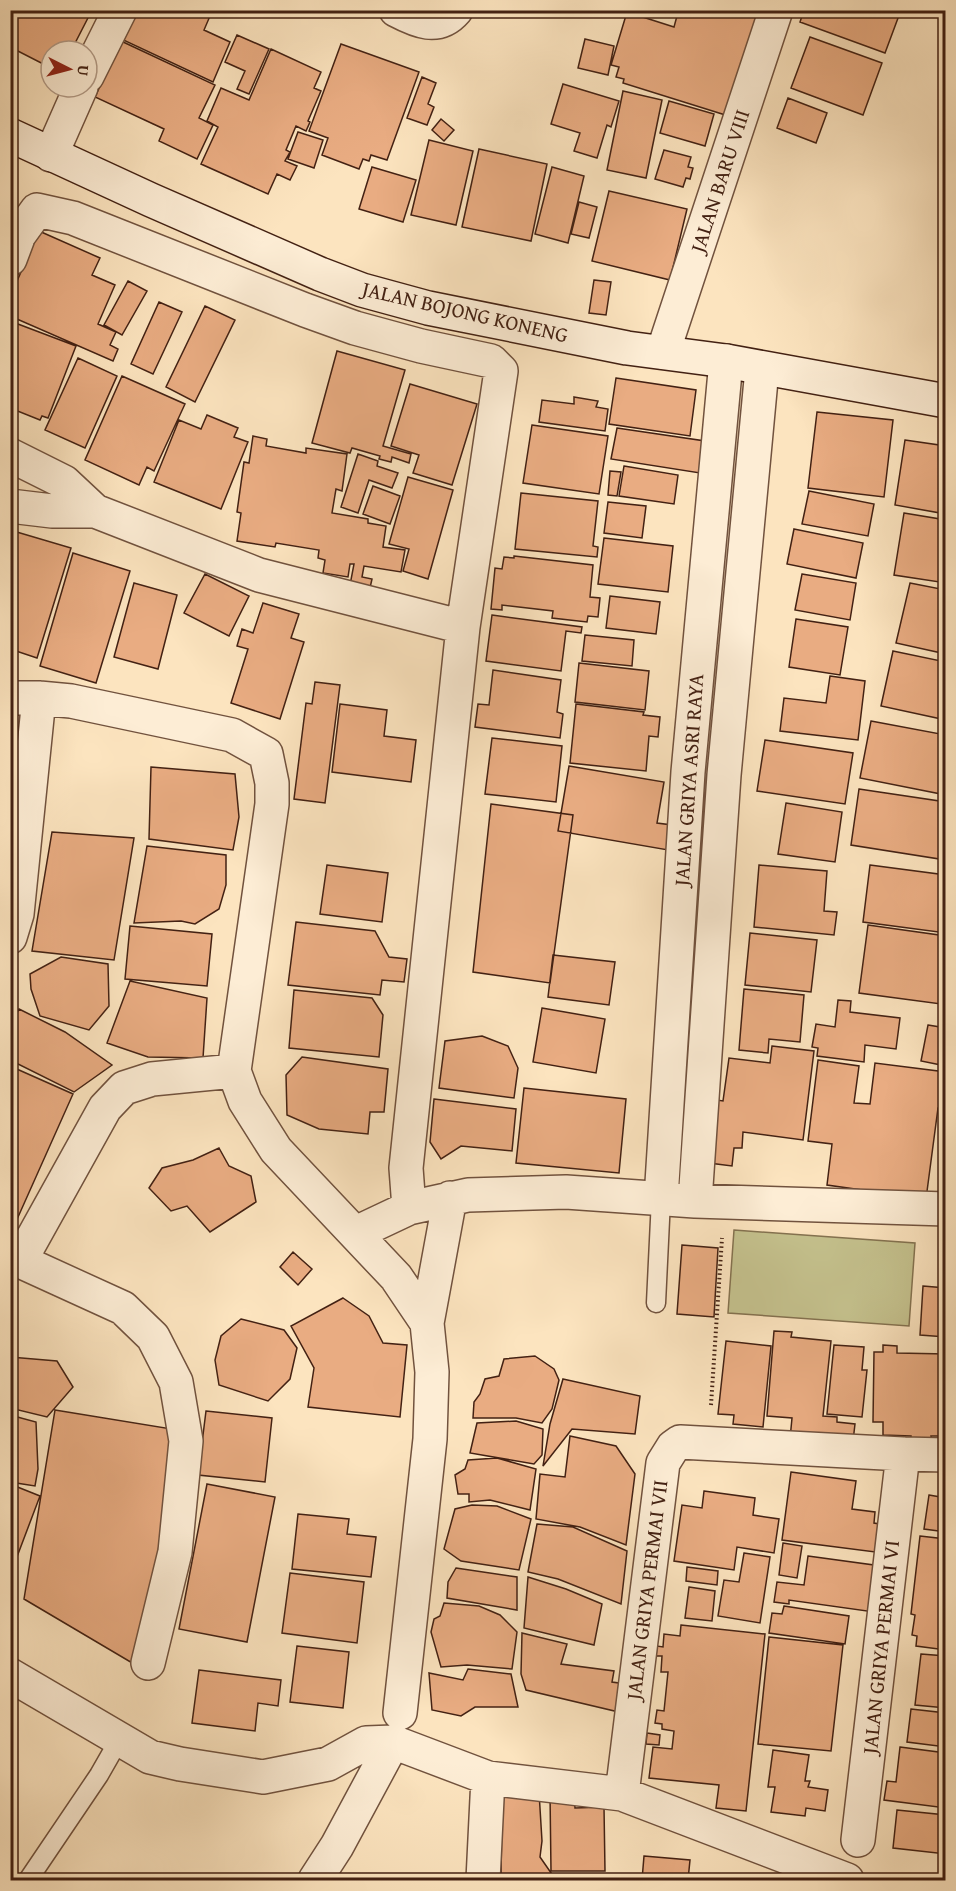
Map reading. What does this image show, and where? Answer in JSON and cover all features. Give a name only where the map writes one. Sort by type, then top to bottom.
[{"type":"street","points":[[99,52],[120,10]]},
{"type":"street","points":[[396,10],[416,21],[436,23],[449,18],[456,10]]},
{"type":"street","name":"JALAN BARU VIII","points":[[663,352],[776,10]]},
{"type":"street","points":[[51,155],[76,99]]},
{"type":"street","name":"JALAN BOJONG KONENG","points":[[10,135],[310,270],[362,290],[428,308],[627,348],[726,362],[945,401]]},
{"type":"street","points":[[10,260],[19,235],[38,210],[73,218],[355,328],[421,346],[491,361],[501,372],[463,627],[406,1168],[409,1208]]},
{"type":"street","name":"JALAN GRIYA ASRI RAYA","points":[[661,1199],[688,772],[726,362]]},
{"type":"street","name":"JALAN GRIYA ASRI RAYA","points":[[695,1201],[724,775],[762,369]]},
{"type":"street","points":[[10,455],[64,482],[95,511]]},
{"type":"street","points":[[10,506],[52,511],[95,511],[259,575],[463,627]]},
{"type":"street","points":[[10,937],[17,914],[25,698],[71,701],[232,735],[266,754],[272,783],[272,804],[234,1071],[244,1101],[276,1150],[396,1278],[427,1323]]},
{"type":"street","points":[[688,772],[724,775]]},
{"type":"street","points":[[148,1664],[175,1552],[186,1441],[177,1382],[153,1337],[123,1308],[15,1273],[105,1107],[124,1089],[152,1079],[234,1071]]},
{"type":"street","points":[[356,1233],[409,1208],[468,1195],[566,1192],[695,1201],[945,1209]]},
{"type":"street","points":[[315,1881],[337,1846],[397,1728],[430,1439],[432,1372],[427,1323],[450,1198]]},
{"type":"street","name":"JALAN GRIYA PERMAI VII","points":[[622,1794],[663,1462],[673,1448],[680,1442],[945,1455]]},
{"type":"street","name":"JALAN GRIYA PERMAI VI","points":[[858,1840],[903,1454]]},
{"type":"street","points":[[10,1675],[150,1757],[263,1777],[328,1764],[397,1728]]},
{"type":"street","points":[[397,1728],[488,1778],[622,1794],[847,1881]]},
{"type":"street","points":[[483,1881],[488,1778]]},
{"type":"lane","points":[[656,1303],[661,1199]]},
{"type":"lane","points":[[28,1881],[119,1740]]},
{"type":"path","points":[[714,1367],[722,1238]]},
{"type":"shaded area","points":[[734,1230],[915,1243],[909,1326],[728,1313]]},
{"type":"building","points":[[10,10],[92,10],[77,39],[39,39],[39,62],[10,47]]},
{"type":"building","points":[[132,10],[197,10],[210,16],[204,30],[230,42],[213,82],[119,38]]},
{"type":"building","points":[[658,10],[773,10],[735,118],[623,83],[624,79],[616,77],[619,67],[611,65],[627,12],[674,27],[677,16]]},
{"type":"building","points":[[804,10],[901,10],[885,53],[800,22]]},
{"type":"building","points":[[237,35],[269,49],[249,94],[237,89],[245,71],[225,62]]},
{"type":"building","points":[[810,37],[882,63],[863,115],[791,88]]},
{"type":"building","points":[[585,39],[614,46],[608,75],[578,68]]},
{"type":"building","points":[[121,41],[215,85],[199,118],[213,125],[197,159],[159,141],[164,129],[99,99],[99,88]]},
{"type":"building","points":[[341,44],[419,72],[387,160],[371,155],[369,161],[363,159],[359,169],[322,155],[328,138],[309,131]]},
{"type":"building","points":[[271,49],[321,72],[314,88],[321,91],[306,131],[296,126],[286,150],[290,152],[285,161],[297,166],[290,180],[277,174],[268,194],[201,164],[218,127],[207,121],[221,88],[249,100]]},
{"type":"building","points":[[422,77],[436,83],[428,104],[434,107],[427,125],[407,118]]},
{"type":"building","points":[[563,84],[619,101],[611,127],[607,125],[597,158],[574,151],[580,133],[551,124]]},
{"type":"building","points":[[623,91],[662,100],[646,178],[607,170]]},
{"type":"building","points":[[788,98],[827,113],[816,143],[777,128]]},
{"type":"building","points":[[669,101],[714,114],[705,146],[660,133]]},
{"type":"building","points":[[441,119],[454,130],[444,141],[432,130]]},
{"type":"building","points":[[298,132],[323,140],[314,168],[288,159]]},
{"type":"building","points":[[429,140],[473,151],[456,225],[411,215]]},
{"type":"building","points":[[479,149],[547,164],[531,241],[462,227]]},
{"type":"building","points":[[664,150],[691,157],[688,167],[693,168],[690,179],[686,178],[683,187],[655,179]]},
{"type":"building","points":[[372,167],[416,180],[403,222],[359,209]]},
{"type":"building","points":[[552,167],[584,176],[568,243],[535,234]]},
{"type":"building","points":[[609,191],[687,209],[670,280],[592,261]]},
{"type":"building","points":[[579,202],[597,207],[589,238],[571,234]]},
{"type":"building","points":[[39,231],[100,258],[92,275],[115,285],[98,324],[116,332],[110,345],[118,349],[113,361],[10,316],[10,297]]},
{"type":"building","points":[[594,280],[611,282],[606,315],[589,313]]},
{"type":"building","points":[[128,281],[147,291],[122,335],[104,325]]},
{"type":"building","points":[[159,302],[182,312],[153,374],[131,364]]},
{"type":"building","points":[[205,306],[235,320],[195,402],[166,387]]},
{"type":"building","points":[[10,321],[76,346],[48,418],[42,416],[40,420],[10,408]]},
{"type":"building","points":[[337,351],[405,370],[383,446],[411,454],[409,463],[392,457],[391,462],[379,459],[380,456],[352,448],[350,453],[312,443]]},
{"type":"building","points":[[78,358],[117,376],[85,448],[45,430]]},
{"type":"building","points":[[122,376],[185,404],[154,471],[147,467],[139,485],[85,460]]},
{"type":"building","points":[[616,378],[696,390],[690,436],[609,424]]},
{"type":"building","points":[[410,384],[477,404],[452,485],[413,473],[419,455],[391,446]]},
{"type":"building","points":[[574,397],[598,401],[596,407],[608,409],[605,431],[539,422],[542,400],[574,404]]},
{"type":"building","points":[[817,412],[893,420],[884,497],[808,488]]},
{"type":"building","points":[[207,415],[238,428],[234,437],[248,442],[221,509],[154,482],[179,420],[201,429]]},
{"type":"building","points":[[532,425],[608,436],[599,494],[523,483]]},
{"type":"building","points":[[617,428],[705,441],[700,473],[611,459]]},
{"type":"building","points":[[253,436],[267,439],[266,446],[306,453],[306,448],[347,454],[342,491],[336,489],[332,513],[368,519],[368,523],[386,526],[383,547],[405,550],[401,572],[364,566],[362,577],[372,579],[370,588],[350,585],[354,564],[350,564],[348,577],[323,573],[325,560],[318,558],[319,550],[276,543],[275,547],[237,541],[241,513],[237,512],[244,462],[249,463]]},
{"type":"building","points":[[905,440],[946,446],[946,514],[895,505]]},
{"type":"building","points":[[358,454],[378,461],[377,466],[398,473],[392,488],[369,480],[358,513],[341,507]]},
{"type":"building","points":[[624,466],[678,475],[674,504],[619,496]]},
{"type":"building","points":[[610,471],[621,472],[617,496],[608,495]]},
{"type":"building","points":[[408,477],[453,490],[428,579],[403,571],[409,549],[389,544]]},
{"type":"building","points":[[373,486],[400,496],[390,524],[363,514]]},
{"type":"building","points":[[809,491],[874,504],[868,536],[802,524]]},
{"type":"building","points":[[521,493],[598,501],[593,546],[598,547],[597,557],[515,549]]},
{"type":"building","points":[[608,502],[646,506],[642,538],[604,533]]},
{"type":"building","points":[[904,513],[946,520],[946,583],[894,575]]},
{"type":"building","points":[[794,529],[863,543],[856,578],[787,564]]},
{"type":"building","points":[[10,530],[71,548],[37,658],[10,649]]},
{"type":"building","points":[[604,538],[673,546],[668,592],[598,584]]},
{"type":"building","points":[[73,553],[130,571],[96,683],[40,666]]},
{"type":"building","points":[[514,556],[593,565],[590,597],[600,598],[598,617],[588,616],[587,622],[552,618],[553,611],[502,605],[502,610],[491,609],[495,568],[502,569],[504,557],[514,558]]},
{"type":"building","points":[[205,574],[249,596],[229,636],[184,613]]},
{"type":"building","points":[[802,574],[856,583],[850,620],[795,610]]},
{"type":"building","points":[[134,583],[177,595],[158,669],[114,657]]},
{"type":"building","points":[[910,583],[946,590],[946,654],[896,643]]},
{"type":"building","points":[[610,596],[660,602],[656,634],[606,628]]},
{"type":"building","points":[[263,603],[299,614],[291,638],[304,642],[280,719],[231,703],[248,649],[237,646],[242,629],[253,633]]},
{"type":"building","points":[[492,615],[582,627],[581,633],[566,631],[561,671],[486,661]]},
{"type":"building","points":[[796,619],[848,627],[840,675],[789,667]]},
{"type":"building","points":[[585,635],[634,640],[632,666],[582,661]]},
{"type":"building","points":[[893,651],[946,662],[946,720],[881,706]]},
{"type":"building","points":[[579,663],[649,671],[645,710],[575,702]]},
{"type":"building","points":[[493,670],[561,680],[557,712],[563,714],[560,738],[475,727],[478,704],[489,705]]},
{"type":"building","points":[[830,676],[865,681],[858,740],[780,731],[784,698],[826,703]]},
{"type":"building","points":[[315,682],[340,685],[325,803],[294,799],[306,703],[312,704]]},
{"type":"building","points":[[340,704],[387,710],[384,736],[416,740],[411,782],[332,772]]},
{"type":"building","points":[[576,704],[644,712],[643,715],[660,717],[658,737],[649,736],[646,771],[570,763]]},
{"type":"building","points":[[871,721],[946,735],[946,795],[860,778]]},
{"type":"building","points":[[492,738],[562,746],[556,802],[485,794]]},
{"type":"building","points":[[765,740],[853,753],[845,804],[757,791]]},
{"type":"building","points":[[10,745],[21,746],[10,821]]},
{"type":"building","points":[[569,766],[664,782],[657,823],[672,825],[668,850],[558,831]]},
{"type":"building","points":[[151,767],[235,774],[239,817],[233,850],[149,839]]},
{"type":"building","points":[[859,789],[946,802],[946,860],[851,845]]},
{"type":"building","points":[[786,803],[842,812],[835,862],[778,854]]},
{"type":"building","points":[[491,804],[573,815],[550,983],[473,972]]},
{"type":"building","points":[[52,832],[134,838],[114,960],[32,951]]},
{"type":"building","points":[[147,846],[226,855],[226,885],[219,909],[195,924],[181,921],[134,923]]},
{"type":"building","points":[[327,865],[388,873],[382,922],[320,914]]},
{"type":"building","points":[[759,865],[827,871],[824,911],[837,912],[834,935],[754,927]]},
{"type":"building","points":[[870,865],[946,875],[946,933],[863,922]]},
{"type":"building","points":[[296,922],[375,931],[389,957],[407,959],[404,982],[382,980],[380,995],[288,985]]},
{"type":"building","points":[[868,925],[946,936],[946,972],[941,1004],[859,993]]},
{"type":"building","points":[[130,926],[212,934],[207,986],[125,979]]},
{"type":"building","points":[[750,933],[817,940],[811,992],[745,985]]},
{"type":"building","points":[[553,955],[615,962],[609,1005],[548,997]]},
{"type":"building","points":[[61,957],[108,964],[109,1006],[89,1030],[40,1016],[31,989],[30,974]]},
{"type":"building","points":[[130,981],[207,998],[203,1058],[148,1057],[107,1043]]},
{"type":"building","points":[[744,989],[804,995],[800,1042],[769,1039],[768,1053],[739,1050]]},
{"type":"building","points":[[294,990],[372,998],[383,1015],[379,1057],[289,1048]]},
{"type":"building","points":[[838,1000],[851,1001],[850,1012],[900,1018],[896,1049],[865,1045],[864,1062],[817,1056],[818,1048],[812,1047],[816,1024],[835,1027]]},
{"type":"building","points":[[542,1008],[605,1019],[596,1073],[533,1062]]},
{"type":"building","points":[[19,1009],[65,1032],[112,1065],[74,1092],[10,1060],[10,1026]]},
{"type":"building","points":[[928,1025],[946,1028],[946,1066],[921,1061]]},
{"type":"building","points":[[482,1036],[508,1046],[518,1068],[514,1098],[439,1088],[445,1041]]},
{"type":"building","points":[[772,1046],[814,1051],[803,1140],[743,1132],[742,1148],[734,1148],[732,1166],[709,1163],[717,1100],[723,1101],[729,1058],[770,1063]]},
{"type":"building","points":[[302,1057],[388,1069],[384,1112],[370,1112],[368,1134],[319,1129],[287,1115],[286,1075]]},
{"type":"building","points":[[818,1060],[859,1066],[854,1103],[870,1104],[875,1063],[946,1072],[946,1109],[938,1108],[926,1199],[827,1185],[832,1144],[808,1141]]},
{"type":"building","points":[[10,1066],[73,1094],[10,1235]]},
{"type":"building","points":[[524,1088],[626,1099],[619,1173],[516,1163]]},
{"type":"building","points":[[434,1099],[516,1109],[512,1151],[461,1146],[441,1159],[430,1142]]},
{"type":"building","points":[[219,1148],[229,1166],[251,1176],[256,1202],[210,1232],[187,1206],[171,1211],[149,1188],[162,1168],[193,1160]]},
{"type":"building","points":[[682,1245],[718,1248],[714,1317],[677,1314]]},
{"type":"building","points":[[293,1252],[312,1269],[298,1285],[280,1267]]},
{"type":"building","points":[[923,1286],[946,1288],[946,1337],[920,1335]]},
{"type":"building","points":[[343,1298],[369,1316],[383,1343],[407,1345],[400,1417],[308,1407],[314,1368],[291,1326]]},
{"type":"building","points":[[241,1319],[284,1330],[297,1348],[290,1379],[268,1401],[219,1385],[215,1360],[221,1336]]},
{"type":"building","points":[[774,1331],[792,1332],[791,1337],[831,1341],[823,1416],[837,1417],[837,1422],[855,1424],[853,1441],[790,1439],[792,1418],[767,1416]]},
{"type":"building","points":[[726,1341],[771,1346],[763,1427],[733,1424],[734,1415],[718,1414]]},
{"type":"building","points":[[834,1345],[864,1347],[862,1370],[867,1370],[862,1417],[827,1414]]},
{"type":"building","points":[[883,1345],[897,1346],[897,1353],[946,1354],[946,1436],[931,1436],[932,1447],[911,1447],[911,1436],[883,1435],[883,1422],[873,1422],[874,1352],[883,1352]]},
{"type":"building","points":[[535,1356],[554,1369],[559,1380],[552,1409],[542,1423],[516,1418],[473,1418],[474,1402],[480,1394],[485,1379],[499,1376],[504,1359]]},
{"type":"building","points":[[10,1357],[57,1361],[73,1387],[47,1417],[10,1408]]},
{"type":"building","points":[[563,1379],[640,1396],[635,1434],[572,1429],[543,1466],[550,1424]]},
{"type":"building","points":[[55,1410],[178,1430],[139,1667],[24,1599]]},
{"type":"building","points":[[206,1411],[272,1418],[265,1482],[198,1475]]},
{"type":"building","points":[[10,1415],[36,1422],[38,1469],[35,1486],[10,1482]]},
{"type":"building","points":[[516,1421],[543,1429],[542,1455],[534,1464],[470,1453],[477,1423]]},
{"type":"building","points":[[570,1436],[616,1446],[635,1474],[626,1545],[580,1527],[536,1519],[540,1474],[565,1477]]},
{"type":"building","points":[[497,1458],[536,1469],[530,1510],[490,1500],[469,1502],[469,1494],[458,1494],[455,1475],[465,1469],[468,1460]]},
{"type":"building","points":[[791,1472],[856,1481],[852,1509],[875,1512],[874,1523],[886,1525],[883,1553],[782,1540]]},
{"type":"building","points":[[10,1484],[40,1496],[15,1562],[10,1560]]},
{"type":"building","points":[[207,1484],[275,1497],[247,1642],[179,1629]]},
{"type":"building","points":[[704,1491],[755,1498],[753,1515],[779,1519],[774,1553],[737,1547],[734,1570],[674,1561],[682,1505],[702,1508]]},
{"type":"building","points":[[929,1495],[946,1498],[946,1532],[924,1529]]},
{"type":"building","points":[[472,1505],[497,1506],[531,1519],[519,1570],[461,1561],[444,1549],[455,1509]]},
{"type":"building","points":[[298,1514],[349,1519],[347,1534],[376,1537],[371,1577],[292,1569]]},
{"type":"building","points":[[537,1524],[573,1527],[627,1551],[621,1604],[558,1579],[528,1572]]},
{"type":"building","points":[[920,1536],[946,1539],[946,1650],[916,1646],[917,1636],[912,1635],[915,1615],[911,1614]]},
{"type":"building","points":[[783,1543],[802,1546],[797,1578],[779,1575]]},
{"type":"building","points":[[744,1553],[770,1557],[760,1623],[718,1616],[724,1580],[739,1582]]},
{"type":"building","points":[[808,1556],[881,1566],[874,1612],[789,1600],[789,1604],[774,1602],[777,1582],[804,1585]]},
{"type":"building","points":[[687,1567],[718,1571],[717,1585],[686,1581]]},
{"type":"building","points":[[456,1568],[517,1577],[517,1610],[447,1598],[448,1582]]},
{"type":"building","points":[[290,1573],[364,1582],[357,1643],[282,1633]]},
{"type":"building","points":[[528,1577],[602,1604],[594,1645],[524,1628]]},
{"type":"building","points":[[689,1587],[715,1591],[712,1621],[685,1618]]},
{"type":"building","points":[[444,1603],[479,1606],[500,1615],[517,1632],[512,1669],[467,1665],[441,1667],[431,1632],[434,1619],[440,1616]]},
{"type":"building","points":[[784,1606],[849,1616],[845,1644],[769,1633],[772,1613],[782,1614]]},
{"type":"building","points":[[681,1625],[765,1634],[746,1811],[716,1808],[719,1785],[649,1778],[653,1747],[672,1749],[674,1731],[662,1729],[662,1724],[655,1723],[657,1710],[664,1711],[668,1672],[661,1672],[662,1656],[656,1656],[657,1646],[663,1647],[664,1634],[680,1636]]},
{"type":"building","points":[[522,1633],[567,1644],[561,1664],[614,1671],[612,1682],[626,1684],[623,1713],[526,1690],[521,1674]]},
{"type":"building","points":[[769,1637],[843,1645],[831,1751],[758,1744]]},
{"type":"building","points":[[297,1646],[349,1652],[343,1708],[290,1702]]},
{"type":"building","points":[[921,1654],[946,1656],[946,1708],[915,1705]]},
{"type":"building","points":[[468,1669],[511,1674],[518,1707],[475,1707],[461,1716],[432,1710],[429,1673],[463,1680]]},
{"type":"building","points":[[199,1670],[281,1680],[278,1706],[258,1703],[255,1731],[192,1723]]},
{"type":"building","points":[[911,1709],[946,1713],[946,1747],[907,1742]]},
{"type":"building","points":[[647,1733],[660,1735],[659,1745],[646,1744]]},
{"type":"building","points":[[900,1747],[946,1753],[946,1808],[884,1800],[887,1781],[896,1782]]},
{"type":"building","points":[[773,1750],[809,1755],[805,1781],[810,1781],[808,1787],[828,1790],[825,1811],[806,1808],[805,1816],[771,1812],[775,1787],[768,1787]]},
{"type":"building","points":[[516,1790],[539,1792],[542,1841],[540,1857],[556,1880],[501,1880],[502,1797]]},
{"type":"building","points":[[550,1793],[574,1793],[575,1808],[604,1807],[605,1871],[551,1871]]},
{"type":"building","points":[[897,1810],[946,1815],[946,1854],[893,1848]]},
{"type":"building","points":[[644,1856],[690,1860],[688,1880],[642,1880]]}]
